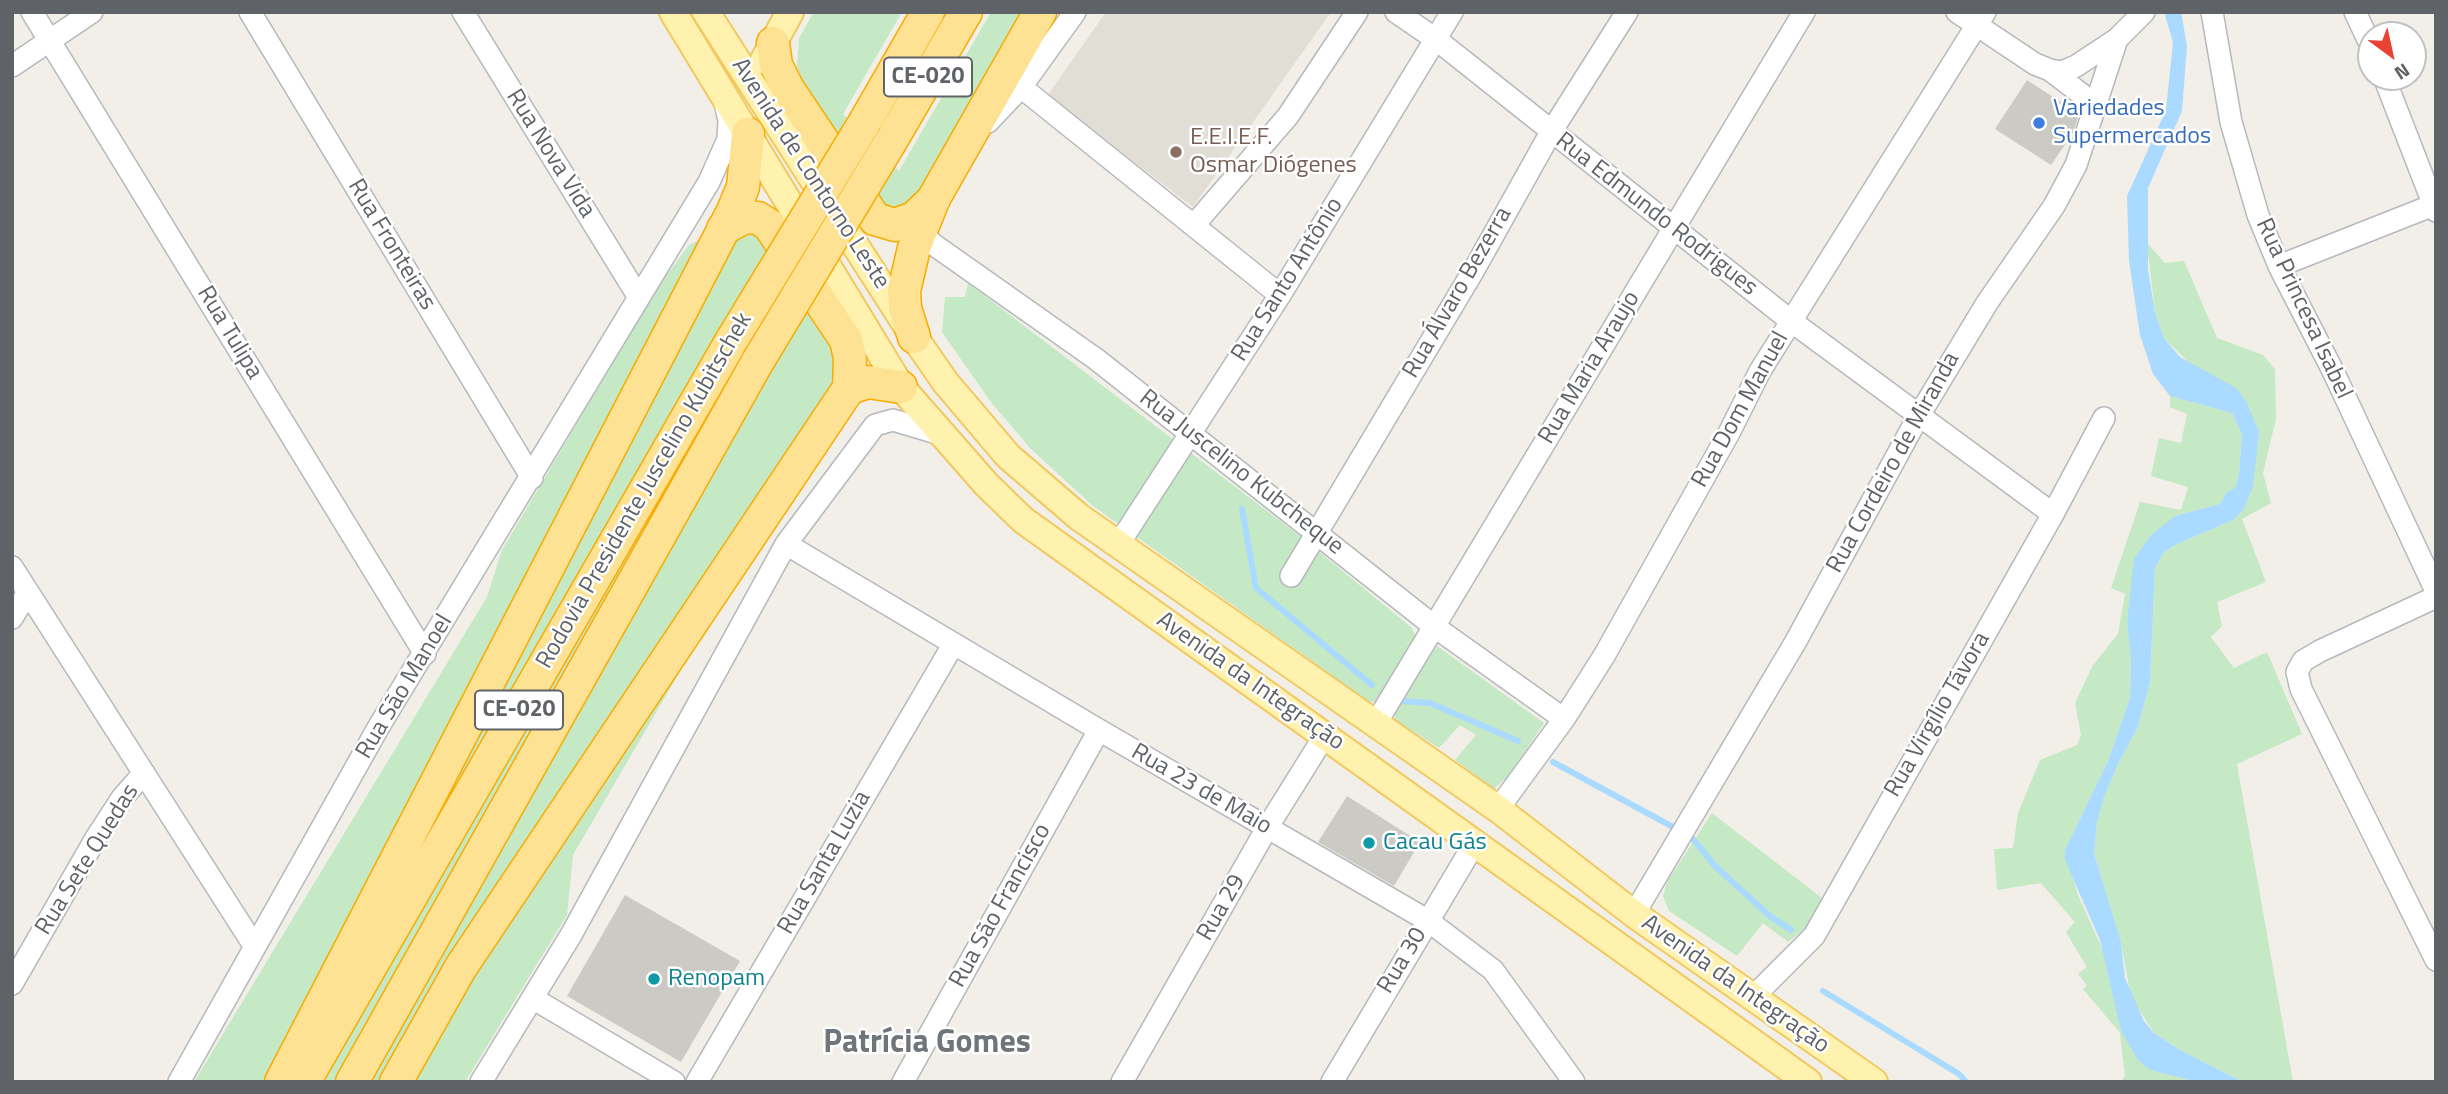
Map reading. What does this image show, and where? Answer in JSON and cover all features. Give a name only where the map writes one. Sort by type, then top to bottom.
[{"type":"highway","name":"Rodovia Presidente Juscelino Kubitschek","points":[[304,1082],[733,338],[866,120],[928,12]]},
{"type":"highway","name":"Rodovia Presidente Juscelino Kubitschek","points":[[352,1082],[758,361],[966,12]]},
{"type":"highway","points":[[914,337],[905,308],[904,291],[907,271],[928,212],[1040,12]]},
{"type":"highway","points":[[773,43],[776,65],[788,89],[875,219],[895,225],[928,212]]},
{"type":"highway","points":[[281,1082],[723,229],[743,187],[748,134]]},
{"type":"highway","points":[[396,1082],[461,967],[849,388],[850,358],[846,340],[769,225],[758,218],[746,217],[723,229]]},
{"type":"highway","points":[[849,388],[868,382],[901,387]]},
{"type":"main road","name":"Avenida de Contorno Leste","points":[[673,12],[782,194]]},
{"type":"main road","name":"Avenida de Contorno Leste","points":[[706,12],[914,337]]},
{"type":"main road","points":[[748,134],[752,85],[790,12]]},
{"type":"main road","name":"Avenida da Integração","points":[[782,194],[901,387],[940,434],[1023,520],[1476,841],[1691,1000],[1808,1082]]},
{"type":"main road","name":"Avenida da Integração","points":[[914,337],[946,383],[1008,456],[1079,517],[1499,809],[1634,914],[1874,1082]]},
{"type":"main road","points":[[1691,1000],[1715,971]]},
{"type":"main road","points":[[1775,1058],[1798,1029]]},
{"type":"street","name":"Rua Tulipa","points":[[32,12],[425,654]]},
{"type":"street","points":[[12,66],[92,12]]},
{"type":"street","name":"Rua Fronteiras","points":[[250,12],[532,478]]},
{"type":"street","name":"Rua Nova Vida","points":[[463,12],[638,296]]},
{"type":"street","points":[[964,146],[1021,87],[1075,12]]},
{"type":"street","points":[[1194,225],[1288,116],[1357,12]]},
{"type":"street","name":"Rua Edmundo Rodrigues","points":[[1396,12],[1437,40],[1791,321],[1917,417],[2053,514]]},
{"type":"street","name":"Rua Santo Antônio","points":[[1118,545],[1280,295],[1452,12]]},
{"type":"street","name":"Rua Álvaro Bezerra","points":[[1291,576],[1475,268],[1551,132],[1627,12]]},
{"type":"street","name":"Rua Maria Araujo","points":[[1376,723],[1804,12]]},
{"type":"street","points":[[1957,12],[1981,19],[2035,64],[2050,70],[2062,72],[2076,66],[2117,39]]},
{"type":"street","name":"Rua Cordeiro de Miranda","points":[[1634,914],[1796,641],[1917,417],[1987,303],[2054,206],[2076,166],[2098,106],[2117,39],[2144,12]]},
{"type":"street","name":"Rua Princesa Isabel","points":[[2212,12],[2240,158],[2279,266],[2333,371],[2436,591]]},
{"type":"street","name":"Rua Dom Manuel","points":[[1499,809],[1564,719],[1604,656],[1730,431],[1760,371],[1981,19]]},
{"type":"street","points":[[2050,70],[2098,106]]},
{"type":"street","points":[[1021,87],[1280,295]]},
{"type":"street","points":[[2279,266],[2435,207],[2389,91]]},
{"type":"street","name":"Rua São Manoel","points":[[179,1082],[379,728],[721,162],[728,139],[729,120],[722,93]]},
{"type":"street","name":"Rua Juscelino Kubcheque","points":[[928,212],[930,242],[1096,359],[1435,627],[1564,719]]},
{"type":"street","name":"Rua Virgílio Távora","points":[[1752,998],[1814,936],[2105,418]]},
{"type":"street","points":[[481,1082],[534,999],[786,544],[876,425],[893,420],[940,434]]},
{"type":"street","name":"Rua 23 de Maio","points":[[786,544],[953,645],[1427,920],[1493,970],[1574,1082]]},
{"type":"street","name":"Rua Sete Quedas","points":[[12,567],[255,947]]},
{"type":"street","points":[[12,618],[27,592]]},
{"type":"street","points":[[2436,597],[2311,656],[2297,672],[2301,689],[2436,960]]},
{"type":"street","name":"Rua Santa Luzia","points":[[697,1082],[953,645]]},
{"type":"street","name":"Rua São Francisco","points":[[903,1082],[1098,730]]},
{"type":"street","name":"Rua 29","points":[[1122,1082],[1267,828],[1325,735]]},
{"type":"street","name":"Rua Sete Quedas","points":[[12,984],[121,798],[144,773]]},
{"type":"street","name":"Rua 30","points":[[1332,1082],[1476,841]]},
{"type":"street","points":[[534,999],[674,1082]]},
{"type":"shaded area","name":"E.E.I.E.F. Osmar Diógenes","points":[[1106,12],[1331,12],[1193,207],[1047,96]]},
{"type":"green space","points":[[814,12],[902,12],[843,114],[899,171],[991,12],[1026,12],[943,155],[906,210],[881,209],[821,119],[797,67],[799,38]]},
{"type":"green space","points":[[745,217],[841,359],[814,441],[573,855],[567,915],[465,1082],[194,1082],[487,597],[502,550],[659,285],[689,245]]},
{"type":"green space","points":[[2147,243],[2165,263],[2184,261],[2217,338],[2263,355],[2275,369],[2276,419],[2263,473],[2271,503],[2242,519],[2266,582],[2217,602],[2222,626],[2211,637],[2234,668],[2267,652],[2302,734],[2237,764],[2293,1082],[2243,1082],[2180,1050],[2154,1033],[2131,997],[2121,942],[2094,853],[2097,822],[2104,797],[2138,727],[2150,682],[2155,568],[2164,552],[2177,544],[2233,520],[2259,432],[2164,338],[2155,313]]},
{"type":"green space","points":[[968,283],[1301,537],[1412,628],[1415,636],[1382,698],[1375,702],[1368,701],[1093,506],[1030,448],[990,401],[942,332],[945,297],[965,297]]},
{"type":"green space","points":[[2170,396],[2232,413],[2242,434],[2236,487],[2227,492],[2220,504],[2175,516],[2165,525],[2133,586],[2127,624],[2131,658],[2130,698],[2108,761],[2065,850],[2078,895],[2105,955],[2121,1031],[2151,1070],[2198,1082],[2120,1082],[2125,1076],[2120,1033],[2083,989],[2087,985],[2078,974],[2087,967],[2066,932],[2075,922],[2041,883],[1997,890],[1994,849],[2013,848],[2018,813],[2040,760],[2077,745],[2081,735],[2075,703],[2093,665],[2118,634],[2125,594],[2111,588],[2140,502],[2181,510],[2188,487],[2151,476],[2159,438],[2181,443],[2187,414],[2170,407]]},
{"type":"green space","points":[[1437,646],[1544,723],[1510,774],[1494,789],[1455,760],[1476,735],[1460,725],[1439,748],[1395,720],[1395,711]]},
{"type":"green space","points":[[1712,813],[1823,899],[1810,925],[1788,942],[1763,923],[1737,956],[1669,911],[1663,896],[1667,882]]},
{"type":"water","points":[[2164,12],[2181,12],[2187,46],[2182,111],[2148,188],[2148,269],[2155,313],[2164,338],[2180,357],[2236,388],[2246,401],[2259,432],[2253,486],[2244,509],[2233,520],[2164,552],[2155,568],[2150,682],[2138,727],[2104,797],[2097,822],[2094,853],[2121,942],[2125,978],[2144,1021],[2154,1033],[2180,1050],[2243,1082],[2198,1082],[2150,1070],[2138,1060],[2121,1031],[2100,940],[2065,860],[2065,850],[2108,761],[2130,698],[2131,658],[2127,624],[2134,559],[2151,535],[2175,516],[2220,504],[2227,492],[2236,487],[2239,473],[2242,434],[2232,413],[2170,396],[2153,374],[2140,335],[2129,261],[2127,196],[2166,110],[2173,42]]},
{"type":"building","name":"Variedades Supermercados","points":[[2027,80],[2079,114],[2073,133],[2051,165],[1995,129]]},
{"type":"building","name":"Cacau Gás","points":[[1347,796],[1420,842],[1394,886],[1318,842]]},
{"type":"building","name":"Renopam","points":[[625,895],[740,961],[681,1062],[567,996]]},
{"type":"waterway","points":[[1242,509],[1256,588],[1372,685]]},
{"type":"waterway","points":[[1401,701],[1430,703],[1518,741]]},
{"type":"waterway","points":[[1553,762],[1673,827]]},
{"type":"waterway","points":[[1693,839],[1715,866],[1771,917],[1791,930]]},
{"type":"waterway","points":[[1823,991],[1959,1074],[1966,1082]]},
{"type":"place","name":"Variedades Supermercados","points":[[2039,123]]},
{"type":"place","name":"E.E.I.E.F. Osmar Diógenes","points":[[1176,152]]},
{"type":"place","name":"Cacau Gás","points":[[1369,843]]},
{"type":"place","name":"Renopam","points":[[654,979]]},
{"type":"district","name":"Patrícia Gomes","points":[[927,1044]]}]
